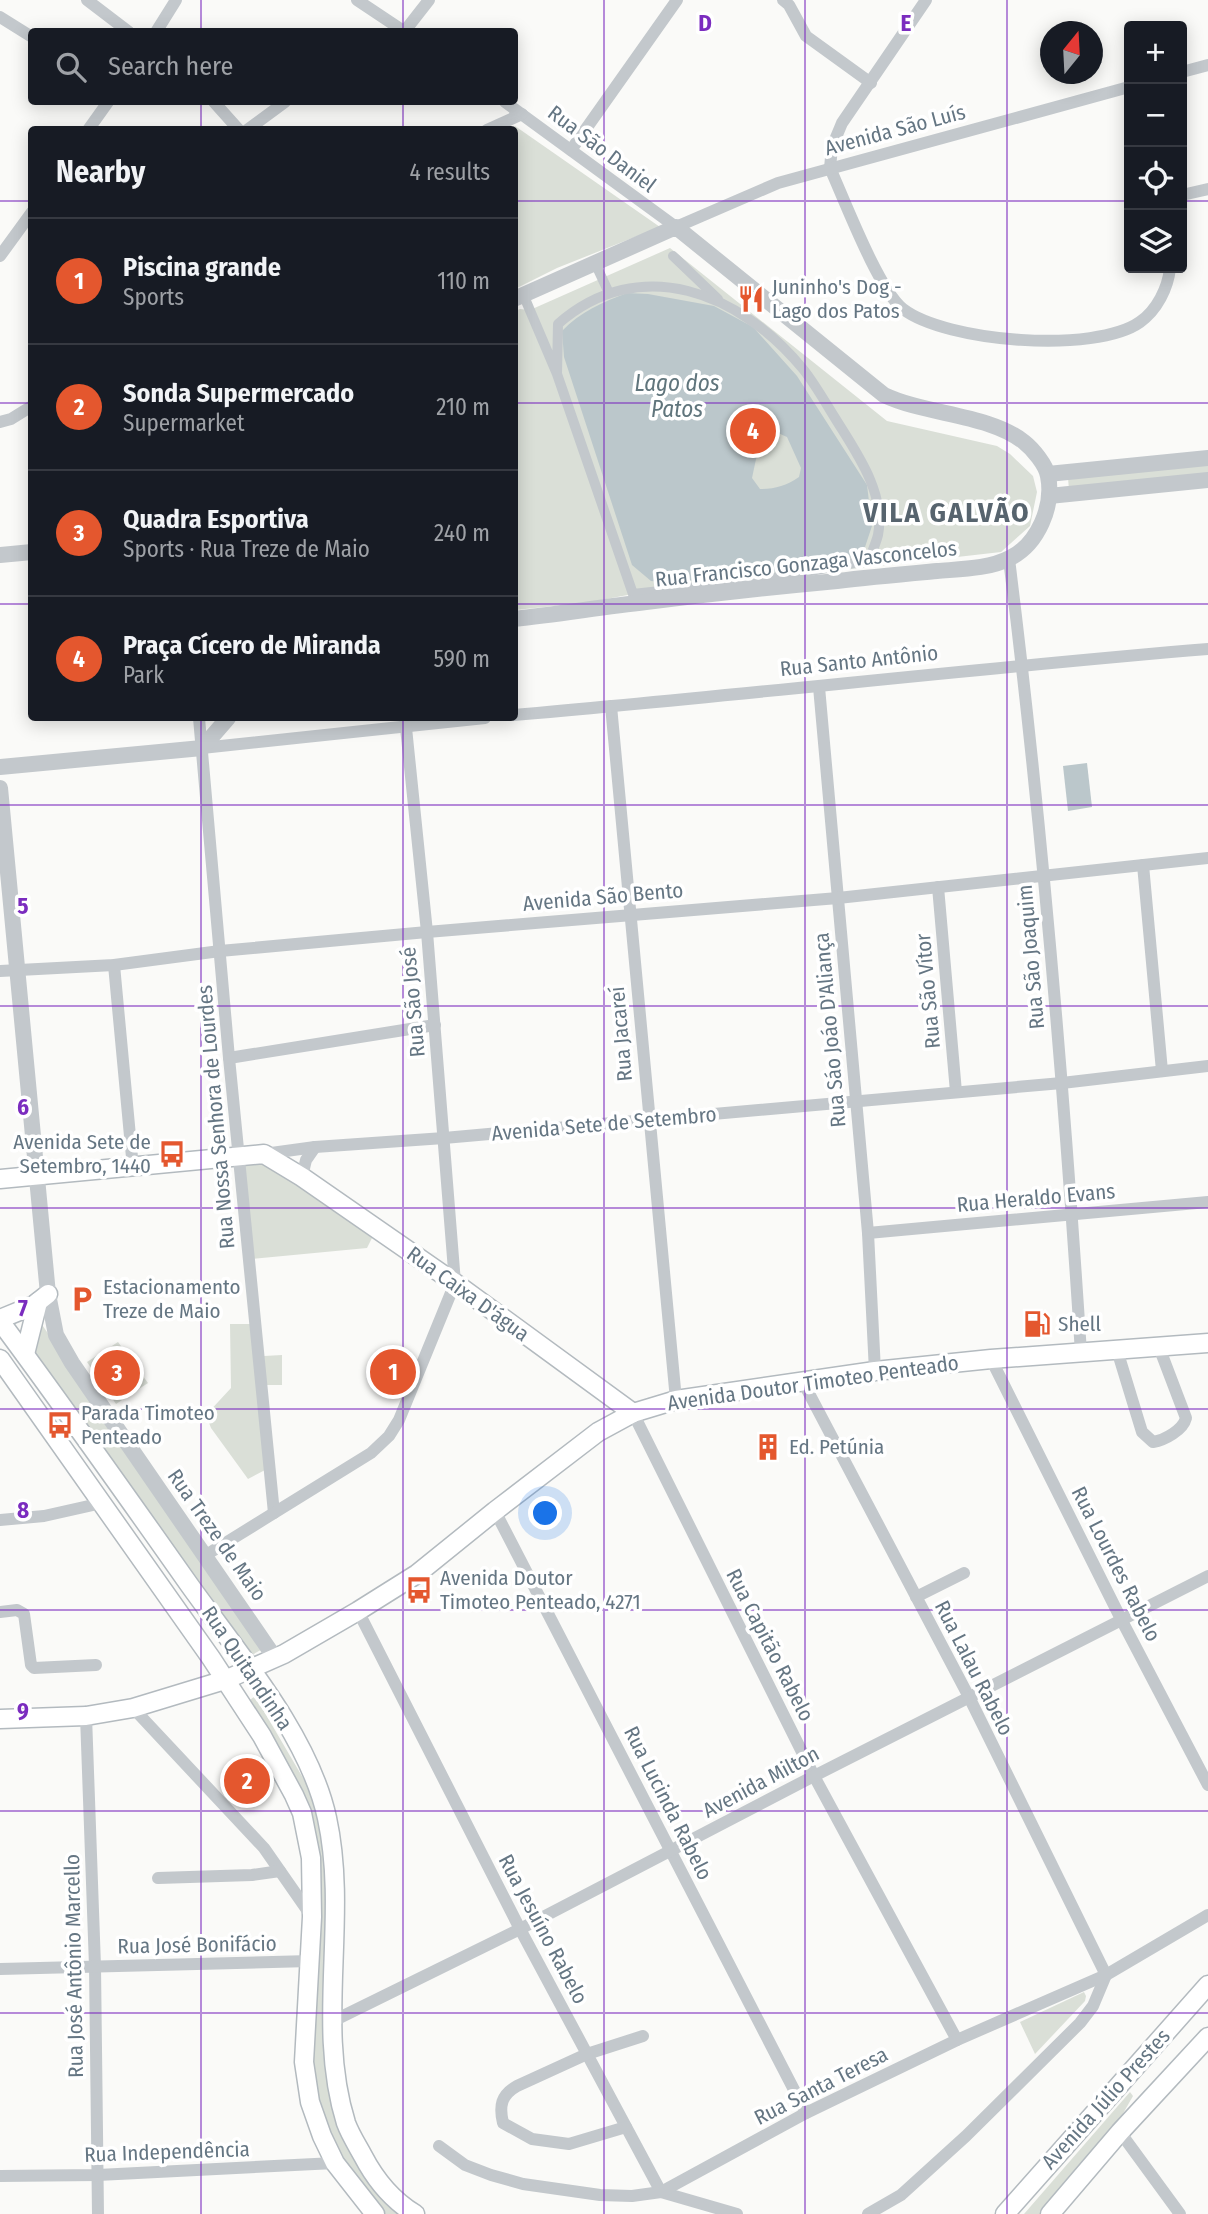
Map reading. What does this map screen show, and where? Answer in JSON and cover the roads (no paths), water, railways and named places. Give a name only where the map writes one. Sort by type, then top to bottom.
[{"type":"main road","name":"Avenida Sete de Setembro","points":[[0,1179],[264,1154]]},
{"type":"main road","name":"Rua Caixa D'água","points":[[264,1154],[302,1177],[455,1283],[633,1413]]},
{"type":"main road","points":[[0,1320],[43,1298]]},
{"type":"main road","points":[[25,1354],[43,1298]]},
{"type":"main road","name":"Rua Quitandinha","points":[[0,1320],[262,1684],[301,1751],[326,1815],[334,1855],[336,1891],[332,2054],[336,2085],[347,2126],[382,2186],[415,2214]]},
{"type":"main road","name":"Avenida Doutor Timoteo Penteado","points":[[0,1719],[86,1716],[133,1708],[225,1680],[275,1658],[358,1612],[417,1574],[598,1432],[633,1413],[676,1400],[875,1371],[991,1359],[1208,1343]]},
{"type":"main road","name":"Rua Quitandinha","points":[[0,1359],[225,1680],[262,1736],[302,1813],[311,1858],[313,1917],[304,2062],[310,2102],[335,2163],[376,2214]]},
{"type":"main road","name":"Avenida Júlio Prestes","points":[[1005,2214],[1208,1985]]},
{"type":"main road","name":"Avenida Júlio Prestes","points":[[1050,2214],[1208,2037]]},
{"type":"street","points":[[87,0],[125,28]]},
{"type":"street","points":[[158,28],[176,0]]},
{"type":"street","points":[[358,0],[400,28]]},
{"type":"street","points":[[407,28],[429,0]]},
{"type":"street","points":[[571,150],[677,0]]},
{"type":"street","points":[[783,0],[789,5],[806,36],[871,83]]},
{"type":"street","points":[[926,0],[842,123],[832,146],[830,167],[886,290],[901,308],[919,320],[990,338],[1097,338],[1121,332],[1141,322],[1164,291],[1169,273]]},
{"type":"street","points":[[0,17],[28,34]]},
{"type":"street","points":[[1187,71],[1208,65]]},
{"type":"street","name":"Avenida São Luís","points":[[676,228],[778,183],[1124,88]]},
{"type":"street","points":[[91,126],[106,105]]},
{"type":"street","points":[[217,105],[235,126]]},
{"type":"street","points":[[252,126],[281,105]]},
{"type":"street","name":"Rua São Daniel","points":[[509,105],[676,228]]},
{"type":"street","points":[[496,126],[522,114]]},
{"type":"street","points":[[1187,194],[1208,189]]},
{"type":"street","points":[[0,256],[28,218]]},
{"type":"street","points":[[673,256],[721,301],[751,320],[803,369],[869,475],[878,508],[878,535],[869,560],[768,579],[633,594],[557,374],[519,296],[676,228],[884,395],[905,405],[989,424],[1006,431],[1024,442],[1038,457],[1048,474],[1070,474],[1208,458]]},
{"type":"street","points":[[595,263],[609,293]]},
{"type":"street","points":[[557,374],[558,324],[571,313],[609,293],[649,285],[691,292],[721,301]]},
{"type":"street","points":[[0,422],[28,408]]},
{"type":"street","name":"Rua Francisco Gonzaga Vasconcelos","points":[[518,618],[767,587],[975,568],[1009,559],[1035,536],[1045,517],[1049,496],[1048,474]]},
{"type":"street","points":[[1070,474],[1065,484],[1072,494]]},
{"type":"street","points":[[1049,496],[1208,480]]},
{"type":"street","points":[[0,555],[28,552]]},
{"type":"street","name":"Rua São Joaquim","points":[[1009,559],[1022,664],[1062,1083],[1081,1353]]},
{"type":"street","name":"Rua Santo Antônio","points":[[518,715],[819,687],[1022,664],[1208,649]]},
{"type":"street","name":"Rua Sáo Joáo D'Aliança","points":[[819,687],[868,1233],[875,1371]]},
{"type":"street","name":"Rua Jacareí","points":[[611,706],[676,1400]]},
{"type":"street","name":"Rua Nossa Senhora de Lourdes","points":[[199,721],[274,1513]]},
{"type":"street","points":[[201,748],[225,721]]},
{"type":"street","points":[[0,766],[201,748],[405,721]]},
{"type":"street","name":"Rua São José","points":[[405,721],[427,932],[455,1283]]},
{"type":"street","name":"Rua Treze de Maio","points":[[0,788],[8,970],[37,1176],[43,1298],[56,1335],[72,1363],[275,1658]]},
{"type":"street","name":"Avenida São Bento","points":[[8,970],[114,965],[220,951],[838,898],[1208,858]]},
{"type":"street","points":[[1143,865],[1162,1071]]},
{"type":"street","name":"Rua São Vítor","points":[[938,887],[956,1092]]},
{"type":"street","points":[[114,965],[133,1168]]},
{"type":"street","points":[[229,1058],[435,1025]]},
{"type":"street","name":"Avenida Sete de Setembro","points":[[264,1154],[315,1147],[444,1139],[1062,1083],[1208,1066]]},
{"type":"street","points":[[302,1177],[306,1160],[315,1147]]},
{"type":"street","name":"Rua Heraldo Evans","points":[[868,1233],[1208,1202]]},
{"type":"street","points":[[205,1555],[371,1452],[389,1436],[399,1420],[455,1283]]},
{"type":"street","points":[[1117,1350],[1142,1432],[1153,1442],[1180,1428],[1186,1418],[1159,1347]]},
{"type":"street","name":"Rua Lourdes Rabelo","points":[[991,1359],[1208,1785]]},
{"type":"street","name":"Rua Lalau Rabelo","points":[[803,1382],[969,1697],[1106,1975]]},
{"type":"street","name":"Rua Capitão Rabelo","points":[[633,1413],[814,1776],[957,2040]]},
{"type":"street","points":[[0,1520],[44,1516],[102,1503]]},
{"type":"street","name":"Rua Lucinda Rabelo","points":[[495,1511],[806,2113]]},
{"type":"street","points":[[916,1597],[964,1573]]},
{"type":"street","name":"Avenida Milton","points":[[333,2021],[520,1929],[1208,1576]]},
{"type":"street","points":[[0,1612],[21,1611],[26,1620],[31,1665],[34,1668],[96,1665]]},
{"type":"street","name":"Rua Jesuíno Rabelo","points":[[358,1612],[520,1929],[661,2192]]},
{"type":"street","points":[[133,1708],[264,1848],[313,1917]]},
{"type":"street","name":"Rua José Antônio Marcello","points":[[86,1716],[95,1966],[98,2214]]},
{"type":"street","points":[[158,1878],[252,1875],[280,1871]]},
{"type":"street","name":"Rua Santa Teresa","points":[[439,2146],[465,2165],[523,2184],[600,2195],[632,2196],[661,2192],[806,2113],[957,2040],[1106,1975],[1208,1915]]},
{"type":"street","name":"Rua José Bonifácio","points":[[0,1969],[310,1961]]},
{"type":"street","points":[[868,2214],[901,2195],[966,2136],[1073,2031],[1093,2006],[1106,1975]]},
{"type":"street","points":[[626,2127],[569,2144],[532,2139],[503,2123],[499,2107],[506,2091],[587,2054],[643,2036]]},
{"type":"street","points":[[1121,2132],[1177,2213]]},
{"type":"street","name":"Rua Independência","points":[[0,2176],[98,2175],[335,2163]]},
{"type":"street","points":[[661,2192],[737,2214]]},
{"type":"water","name":"Lago dos Patos","points":[[627,293],[648,294],[714,306],[753,327],[797,376],[867,485],[872,526],[865,547],[842,564],[671,583],[651,581],[632,565],[564,357],[562,331],[584,313]],"holes":[[[778,433],[787,437],[801,468],[799,477],[790,483],[760,489],[752,478],[756,459],[769,435]]]},
{"type":"water","points":[[1087,763],[1092,807],[1068,811],[1063,766]]},
{"type":"water","points":[[390,1360],[402,1364],[395,1384],[383,1380]]},
{"type":"place","name":"Juninho's Dog - Lago dos Patos","points":[[751,299]]},
{"type":"place","name":"Praça Cícero de Miranda","points":[[753,431]]},
{"type":"place","name":"Avenida Sete de Setembro, 1440","points":[[172,1154]]},
{"type":"place","name":"Estacionamento Treze de Maio","points":[[82,1299]]},
{"type":"place","name":"Shell","points":[[1037,1324]]},
{"type":"place","name":"Piscina grande","points":[[393,1372]]},
{"type":"place","name":"Quadra Esportiva","points":[[117,1373]]},
{"type":"place","name":"Parada Timoteo Penteado","points":[[60,1425]]},
{"type":"place","name":"Ed. Petúnia","points":[[768,1447]]},
{"type":"place","name":"Avenida Doutor Timoteo Penteado, 4271","points":[[419,1590]]},
{"type":"place","name":"Sonda Supermercado","points":[[247,1781]]},
{"type":"district","name":"VILA GALVÃO","points":[[947,512]]}]
